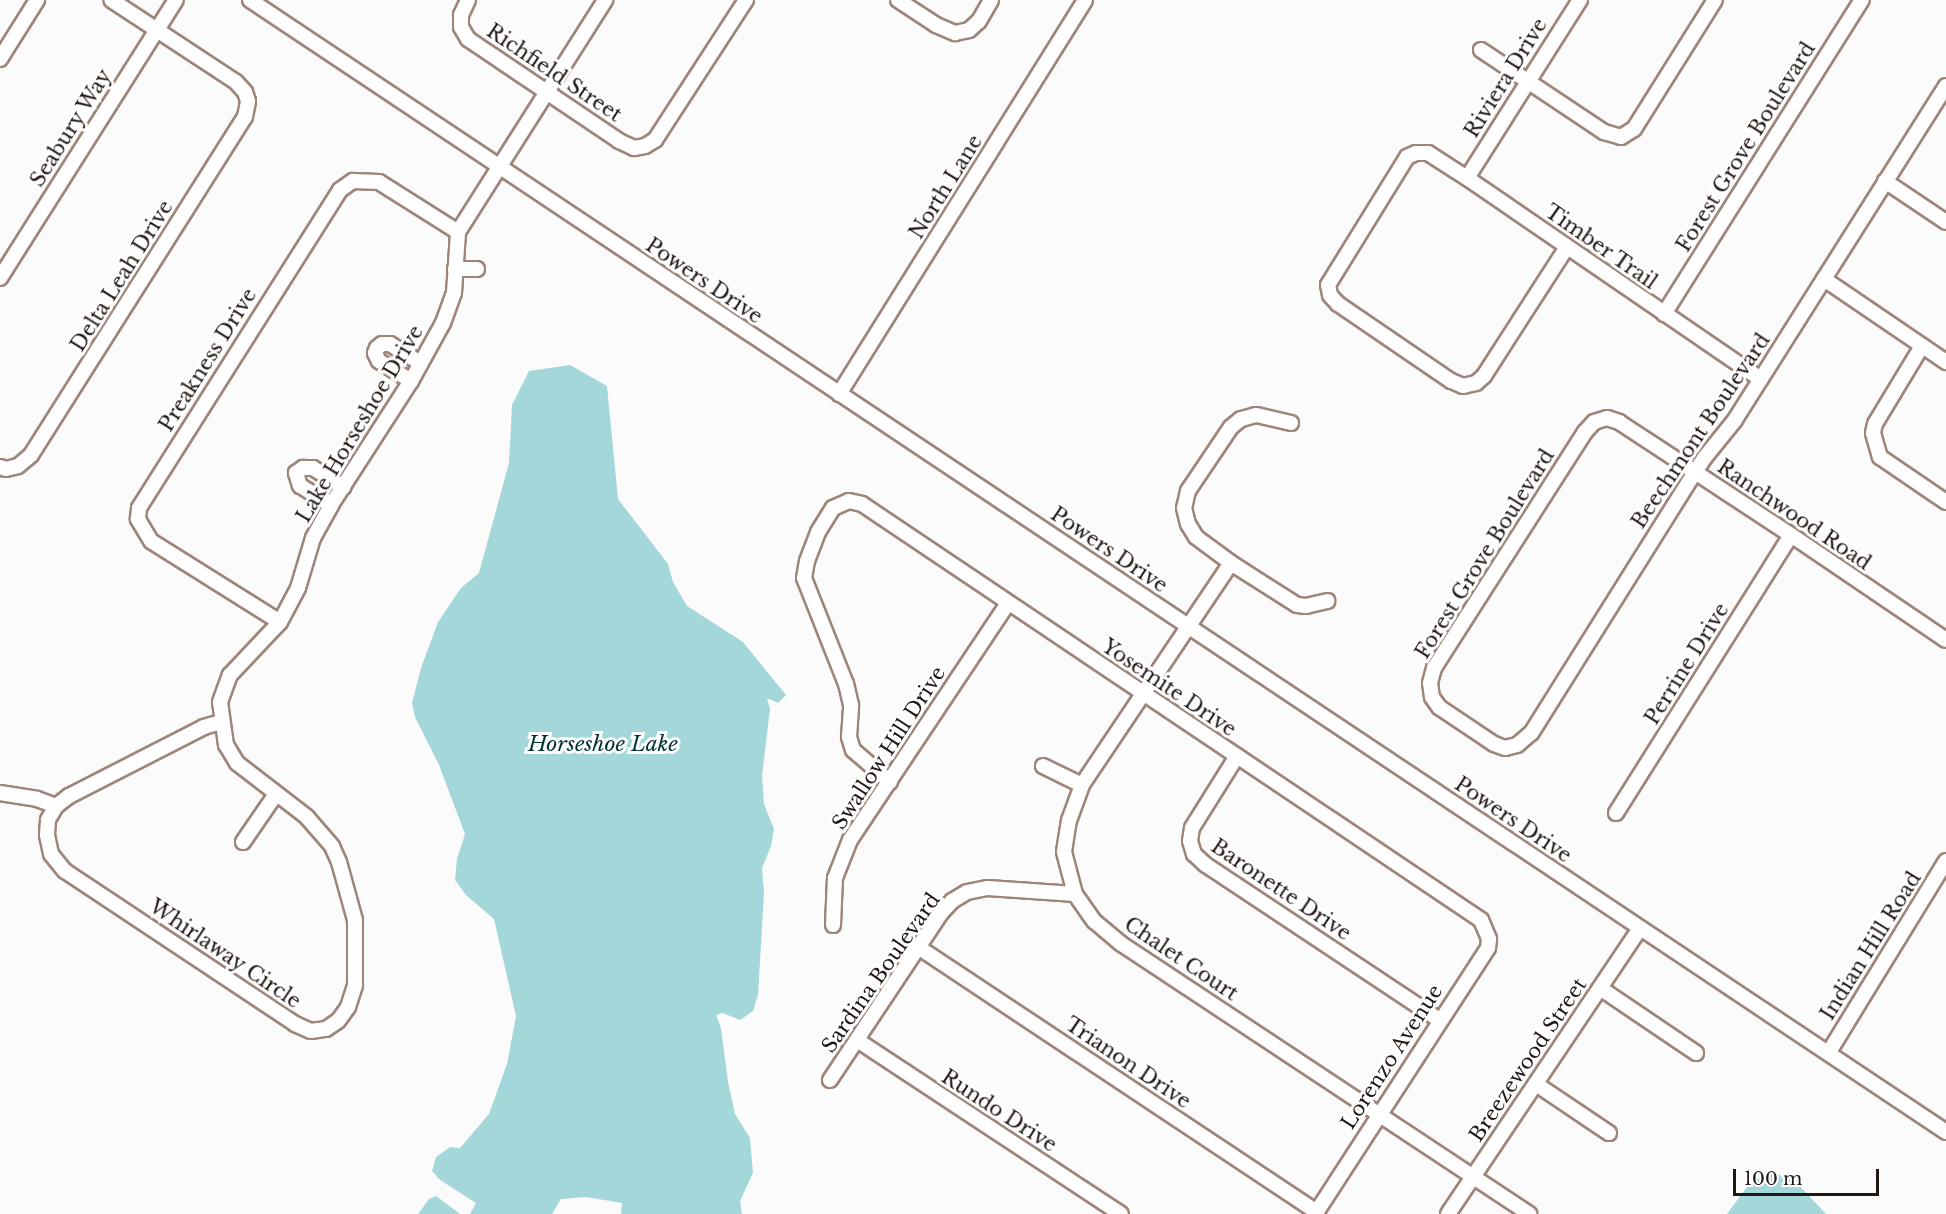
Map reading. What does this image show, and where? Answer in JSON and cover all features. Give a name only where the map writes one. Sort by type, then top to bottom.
[{"type":"street","points":[[0,59],[37,0]]},
{"type":"street","points":[[111,0],[157,30]]},
{"type":"street","name":"Seabury Way","points":[[0,278],[176,0]]},
{"type":"street","name":"Powers Drive","points":[[250,0],[272,6],[499,167],[1946,1132]]},
{"type":"street","name":"Richfield Street","points":[[468,0],[461,15],[461,27],[468,39],[634,148],[645,146],[655,140],[746,0]]},
{"type":"street","name":"Lake Horseshoe Drive","points":[[221,722],[220,702],[230,675],[280,622],[298,588],[313,538],[411,381],[443,323],[454,293],[458,232],[605,0]]},
{"type":"street","points":[[898,0],[936,26],[955,33],[969,30],[979,21],[991,0]]},
{"type":"street","name":"North Lane","points":[[839,394],[1085,0]]},
{"type":"street","name":"Riviera Drive","points":[[1467,178],[1580,0]]},
{"type":"street","points":[[1480,50],[1604,132],[1621,137],[1634,129],[1715,0]]},
{"type":"street","name":"Forest Grove Boulevard","points":[[1664,314],[1862,0]]},
{"type":"street","name":"Delta Leah Drive","points":[[0,467],[6,469],[18,466],[31,455],[245,117],[248,101],[245,92],[236,82],[157,30]]},
{"type":"street","name":"Beechmont Boulevard","points":[[1465,724],[1505,748],[1517,745],[1531,733],[1695,472],[1735,420],[1946,86]]},
{"type":"street","name":"Timber Trail","points":[[1567,247],[1484,376],[1476,383],[1462,386],[1451,381],[1338,303],[1330,295],[1328,285],[1407,157],[1416,153],[1428,153],[1467,178],[1761,379]]},
{"type":"street","name":"Preakness Drive","points":[[280,622],[151,541],[138,519],[139,508],[340,190],[353,181],[379,182],[458,232]]},
{"type":"street","points":[[1886,181],[1946,222]]},
{"type":"street","points":[[455,270],[477,269]]},
{"type":"street","points":[[1824,279],[1946,362]]},
{"type":"street","points":[[411,381],[379,361],[375,353],[377,348],[382,344],[390,344],[421,363]]},
{"type":"street","points":[[1922,346],[1875,424],[1873,433],[1880,457],[1946,502]]},
{"type":"street","points":[[1291,423],[1256,415],[1241,419],[1222,437],[1188,491],[1184,508],[1188,524],[1205,545],[1231,563],[1297,605],[1306,606],[1327,601]]},
{"type":"street","name":"Forest Grove Boulevard","points":[[1465,724],[1439,707],[1432,697],[1430,683],[1434,668],[1585,432],[1594,422],[1607,418],[1619,422]]},
{"type":"street","name":"Ranchwood Road","points":[[1619,422],[1946,640]]},
{"type":"street","points":[[331,506],[300,486],[296,473],[303,468],[313,468],[343,487]]},
{"type":"street","name":"Yosemite Drive","points":[[890,782],[853,750],[849,737],[851,705],[846,684],[804,578],[807,561],[818,532],[833,508],[849,501],[862,504],[1481,920]]},
{"type":"street","name":"Perrine Drive","points":[[1616,813],[1791,536]]},
{"type":"street","name":"Chalet Court","points":[[1231,563],[1082,785],[1069,820],[1064,852],[1075,894],[1094,921],[1120,944],[1377,1116],[1529,1214]]},
{"type":"street","name":"Swallow Hill Drive","points":[[832,925],[835,878],[850,840],[1008,603]]},
{"type":"street","points":[[0,793],[37,799],[56,806],[76,791],[204,727],[221,722]]},
{"type":"street","name":"Whirlaway Circle","points":[[56,806],[48,820],[47,835],[51,854],[65,871],[295,1024],[311,1031],[326,1029],[338,1021],[343,1014],[355,985],[355,920],[339,862],[332,846],[297,807],[276,794],[237,763],[226,745],[221,722]]},
{"type":"street","name":"Baronette Drive","points":[[1236,756],[1192,828],[1190,841],[1194,854],[1206,865],[1439,1020]]},
{"type":"street","points":[[1043,766],[1082,785]]},
{"type":"street","points":[[243,842],[276,794]]},
{"type":"street","name":"Indian Hill Road","points":[[1829,1052],[1945,867]]},
{"type":"street","name":"Sardina Boulevard","points":[[830,1080],[941,913],[952,901],[967,892],[988,888],[1075,894]]},
{"type":"street","name":"Lorenzo Avenue","points":[[1316,1213],[1439,1020],[1488,948],[1489,939],[1481,920]]},
{"type":"street","name":"Breezewood Street","points":[[1448,1214],[1640,928]]},
{"type":"street","name":"Trianon Drive","points":[[918,948],[1316,1213]]},
{"type":"street","points":[[1600,988],[1696,1053]]},
{"type":"street","name":"Rundo Drive","points":[[857,1040],[1121,1214]]},
{"type":"street","points":[[1536,1083],[1609,1133]]},
{"type":"water","name":"Horseshoe Lake","points":[[570,365],[607,386],[618,499],[668,564],[673,582],[687,606],[743,642],[786,695],[778,703],[767,698],[770,709],[762,776],[764,804],[774,829],[771,846],[762,868],[764,893],[758,995],[753,1011],[740,1020],[723,1013],[716,1015],[721,1028],[735,1114],[750,1138],[753,1173],[740,1201],[742,1214],[621,1214],[622,1203],[586,1197],[561,1199],[552,1214],[470,1214],[476,1203],[440,1180],[432,1171],[436,1157],[450,1147],[460,1148],[489,1114],[507,1064],[516,1016],[494,919],[466,895],[455,880],[457,859],[465,834],[439,765],[415,717],[412,703],[421,668],[438,622],[461,588],[479,573],[509,463],[512,405],[529,371]]},
{"type":"water","points":[[1770,1172],[1794,1180],[1826,1214],[1727,1214],[1749,1184]]},
{"type":"water","points":[[436,1196],[460,1214],[418,1214],[429,1199]]}]
